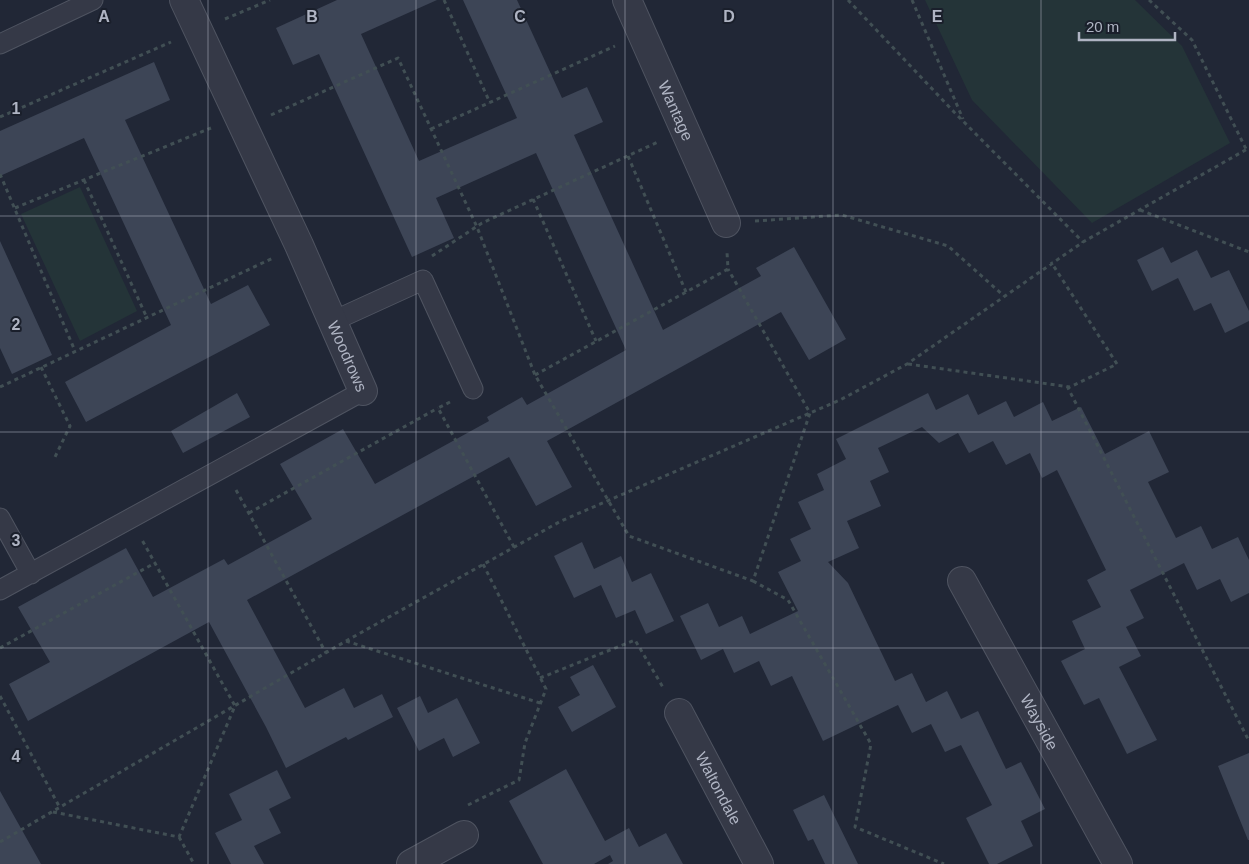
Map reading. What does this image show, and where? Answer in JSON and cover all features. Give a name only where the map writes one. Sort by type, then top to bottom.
[{"type":"street","name":"Woodrows","points":[[184,0],[299,245],[363,391]]},
{"type":"street","name":"Wantage","points":[[627,0],[726,223]]},
{"type":"street","name":"Wayside","points":[[962,581],[1118,864]]},
{"type":"street","name":"Waltondale","points":[[679,713],[759,864]]},
{"type":"street","points":[[411,864],[464,835]]},
{"type":"lane","points":[[0,44],[93,0]]},
{"type":"lane","points":[[332,322],[423,280],[473,389]]},
{"type":"lane","name":"Woodrows","points":[[0,590],[363,391]]},
{"type":"lane","points":[[0,518],[31,574]]},
{"type":"path","points":[[0,117],[270,0]]},
{"type":"path","points":[[444,0],[490,103]]},
{"type":"path","points":[[848,0],[1083,242]]},
{"type":"path","points":[[912,0],[965,122]]},
{"type":"path","points":[[0,842],[346,641],[561,521],[840,400],[907,364],[1051,262],[1248,149],[1192,40],[1149,0]]},
{"type":"path","points":[[431,129],[642,34]]},
{"type":"path","points":[[15,208],[84,180],[242,122],[398,58],[476,227],[535,375],[629,536],[753,581],[788,600],[871,744],[855,827],[944,864]]},
{"type":"path","points":[[423,280],[431,257],[476,227],[684,130]]},
{"type":"path","points":[[628,156],[686,292]]},
{"type":"path","points":[[0,174],[75,351]]},
{"type":"path","points":[[84,180],[147,318]]},
{"type":"path","points":[[533,199],[596,342]]},
{"type":"path","points":[[1140,210],[1249,252]]},
{"type":"path","points":[[753,581],[810,413],[728,269],[726,223],[842,216],[948,246],[1004,296]]},
{"type":"path","points":[[0,387],[299,245]]},
{"type":"path","points":[[907,364],[1070,387],[1117,364],[1051,262]]},
{"type":"path","points":[[535,375],[728,269]]},
{"type":"path","points":[[41,367],[70,426],[54,459]]},
{"type":"path","points":[[1066,386],[1249,741]]},
{"type":"path","points":[[249,513],[473,389]]},
{"type":"path","points":[[438,408],[514,547]]},
{"type":"path","points":[[224,468],[326,653]]},
{"type":"path","points":[[131,519],[235,706]]},
{"type":"path","points":[[0,648],[155,563]]},
{"type":"path","points":[[464,835],[464,807],[519,780],[525,743],[546,689],[483,564]]},
{"type":"path","points":[[540,678],[635,640],[679,713]]},
{"type":"path","points":[[346,641],[540,703]]},
{"type":"path","points":[[0,696],[60,808]]},
{"type":"path","points":[[180,837],[235,706]]},
{"type":"path","points":[[52,812],[180,837]]},
{"type":"path","points":[[180,837],[194,864]]},
{"type":"shaded area","points":[[925,0],[1135,0],[1182,46],[1230,143],[1092,223],[972,100]]},
{"type":"shaded area","points":[[80,187],[137,311],[80,341],[21,214]]},
{"type":"building","points":[[337,0],[437,0],[361,34],[419,161],[517,118],[463,0],[517,0],[562,98],[587,87],[603,122],[574,135],[663,330],[761,276],[756,268],[794,247],[846,339],[809,360],[781,312],[547,441],[572,487],[536,506],[509,457],[247,600],[305,708],[344,688],[354,708],[382,694],[393,717],[348,740],[346,737],[286,768],[209,622],[28,721],[9,684],[50,662],[18,607],[126,548],[153,597],[224,559],[228,565],[312,519],[280,464],[343,429],[375,484],[489,421],[487,417],[522,397],[527,405],[626,350],[536,153],[436,198],[454,238],[412,257],[319,54],[293,65],[276,28]]},
{"type":"building","points":[[154,62],[170,100],[125,120],[211,304],[248,285],[270,325],[86,422],[65,382],[171,325],[84,138],[0,176],[0,131]]},
{"type":"building","points":[[0,241],[52,355],[12,374],[0,348]]},
{"type":"building","points":[[1163,247],[1171,263],[1197,250],[1211,278],[1229,270],[1249,311],[1249,321],[1225,333],[1211,303],[1194,311],[1178,278],[1152,291],[1137,260]]},
{"type":"building","points":[[237,393],[250,417],[183,453],[171,431]]},
{"type":"building","points":[[928,393],[936,410],[968,394],[978,415],[1006,401],[1014,417],[1043,402],[1052,421],[1081,407],[1105,454],[1149,431],[1169,472],[1148,482],[1176,538],[1201,526],[1212,549],[1238,537],[1249,560],[1249,593],[1231,602],[1220,579],[1197,590],[1184,563],[1130,590],[1144,618],[1126,627],[1141,656],[1119,667],[1157,740],[1127,754],[1099,698],[1084,705],[1061,661],[1085,649],[1072,621],[1101,607],[1087,580],[1106,570],[1057,470],[1042,478],[1030,453],[1006,465],[993,441],[969,453],[958,433],[939,443],[922,427],[878,448],[889,472],[870,481],[881,506],[847,521],[859,548],[828,562],[848,583],[895,681],[912,673],[926,702],[947,691],[961,719],[978,711],[1006,769],[1021,762],[1045,809],[1021,821],[1033,846],[997,864],[989,864],[966,818],[992,805],[961,745],[945,752],[931,724],[912,733],[898,705],[823,741],[792,676],[771,686],[759,661],[734,673],[723,649],[701,660],[680,616],[708,603],[719,627],[742,616],[750,634],[798,611],[778,572],[801,561],[790,539],[811,529],[798,502],[824,490],[817,474],[846,459],[836,439]]},
{"type":"building","points":[[582,542],[594,569],[621,556],[632,582],[651,573],[674,621],[646,634],[635,610],[616,618],[601,585],[574,598],[554,556]]},
{"type":"building","points":[[593,665],[616,707],[572,732],[558,707],[580,695],[570,677]]},
{"type":"building","points":[[420,696],[428,713],[457,698],[480,743],[453,757],[444,738],[419,751],[397,708]]},
{"type":"building","points":[[1249,753],[1249,840],[1248,840],[1218,766]]},
{"type":"building","points":[[566,769],[605,841],[629,828],[639,847],[666,833],[683,864],[608,864],[613,861],[610,855],[594,864],[543,864],[509,801]]},
{"type":"building","points":[[277,770],[291,798],[269,809],[281,833],[254,846],[264,864],[231,864],[215,833],[242,820],[229,794]]},
{"type":"building","points":[[0,791],[41,864],[0,864]]},
{"type":"building","points":[[824,795],[858,864],[825,864],[813,839],[808,841],[793,810]]}]
